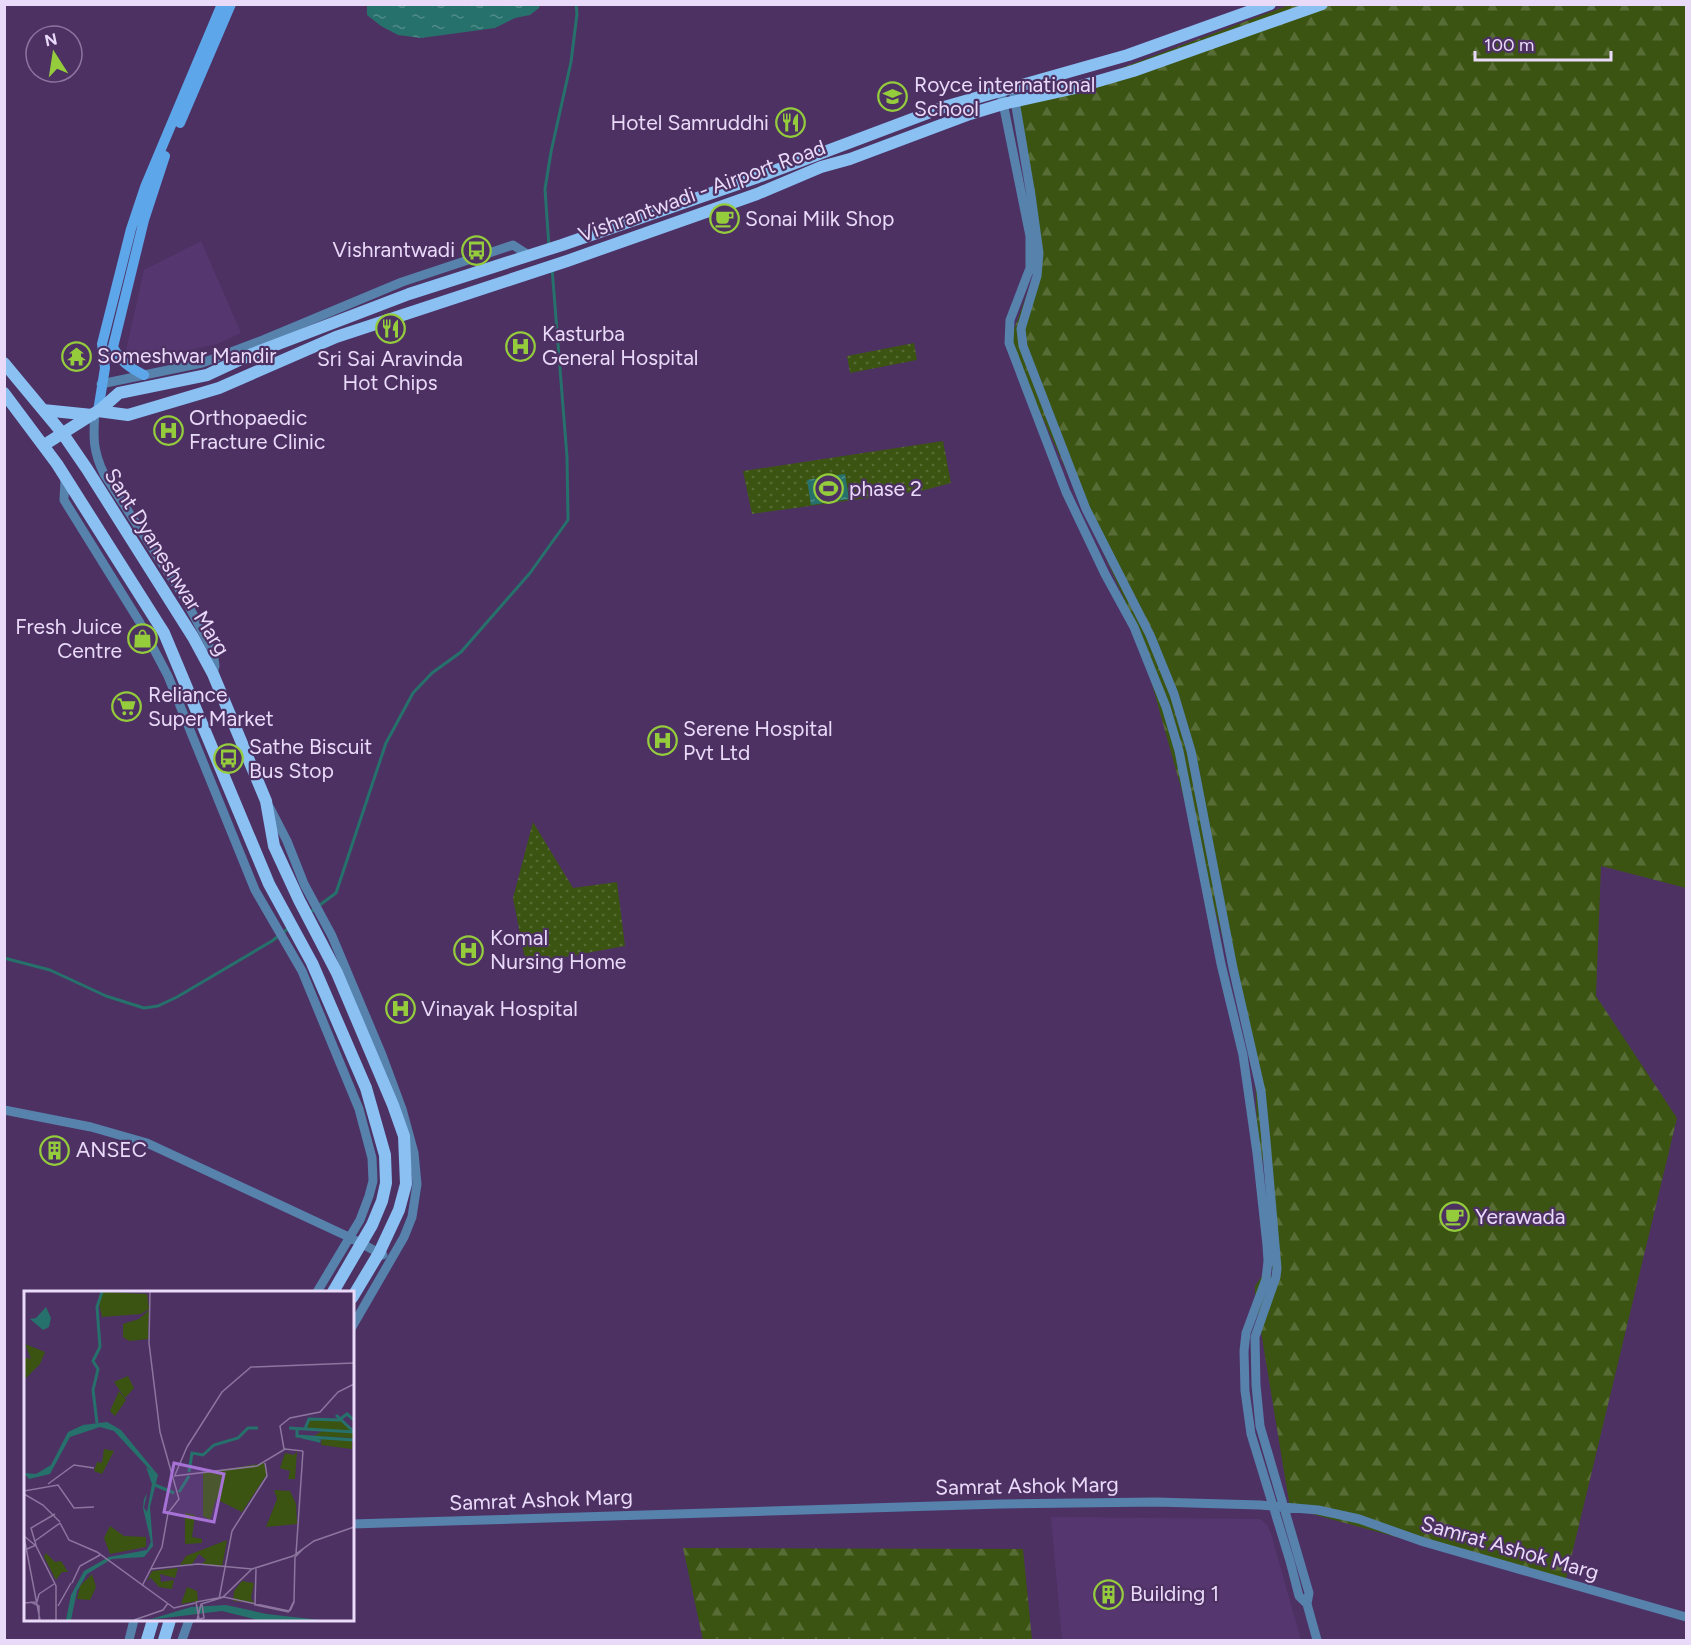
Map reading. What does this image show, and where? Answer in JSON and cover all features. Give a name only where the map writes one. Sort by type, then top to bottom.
[{"type":"main road","points":[[43,410],[95,413],[105,361],[102,344],[131,230],[145,187],[222,4]]},
{"type":"main road","points":[[105,361],[113,347],[144,220],[165,157],[231,4]]},
{"type":"main road","name":"Vishrantwadi - Airport Road","points":[[44,445],[111,402],[119,393],[207,375],[252,354],[372,308],[830,151],[944,107],[1128,55],[1270,4]]},
{"type":"main road","name":"Vishrantwadi - Airport Road","points":[[95,413],[128,415],[219,388],[336,337],[545,269],[757,194],[821,167],[850,159],[970,114],[1133,71],[1322,4]]},
{"type":"main road","points":[[564,244],[570,260]]},
{"type":"main road","points":[[113,347],[117,357],[130,368],[144,375]]},
{"type":"main road","name":"Sant Dyaneshwar Marg","points":[[4,363],[63,434],[193,637],[213,674],[266,801],[274,846],[299,900],[323,932]]},
{"type":"main road","name":"Sant Dyaneshwar Marg","points":[[4,393],[44,445],[164,633],[269,884],[284,911],[297,948]]},
{"type":"main road","points":[[323,932],[393,1105],[404,1136],[406,1150],[406,1184],[385,1256],[354,1295]]},
{"type":"main road","points":[[297,948],[323,988],[366,1088],[385,1155],[386,1182],[382,1201],[356,1240],[334,1291]]},
{"type":"main road","points":[[147,1641],[153,1621]]},
{"type":"main road","points":[[164,1641],[170,1621]]},
{"type":"street","points":[[1012,87],[1009,103],[1030,236],[1030,260],[1026,280],[1010,320],[1009,343],[1066,492],[1105,574],[1134,627],[1166,707],[1179,751],[1221,964],[1243,1054],[1257,1153],[1268,1261],[1266,1279],[1246,1334],[1244,1371],[1251,1434],[1299,1596],[1307,1604]]},
{"type":"street","points":[[1000,90],[1009,103],[1031,195],[1039,254],[1037,276],[1021,329],[1023,346],[1086,509],[1150,635],[1184,727],[1197,773],[1233,968],[1261,1091],[1274,1215],[1276,1277],[1255,1337],[1260,1426],[1309,1593],[1307,1604],[1317,1641]]},
{"type":"street","points":[[101,384],[202,363],[402,282],[513,245],[535,254]]},
{"type":"street","points":[[95,413],[93,441],[97,460],[184,597],[213,652],[215,659],[213,674]]},
{"type":"street","points":[[65,479],[64,500],[140,621],[168,676],[255,890],[271,919],[297,948]]},
{"type":"street","points":[[266,807],[271,809],[281,828],[323,932],[392,1082],[409,1130],[414,1155],[417,1184],[412,1217],[385,1256],[354,1324]]},
{"type":"street","points":[[392,1082],[402,1079]]},
{"type":"street","points":[[4,1110],[91,1127],[165,1150],[356,1240],[385,1256]]},
{"type":"street","points":[[318,1291],[356,1240]]},
{"type":"street","name":"Samrat Ashok Marg","points":[[354,1524],[1001,1504],[1156,1502],[1274,1506],[1318,1510],[1359,1519],[1424,1542],[1686,1617]]},
{"type":"street","points":[[129,1641],[134,1621]]},
{"type":"street","points":[[182,1641],[189,1621]]},
{"type":"shaded area","points":[[201,241],[241,333],[217,344],[123,364],[144,270]]},
{"type":"shaded area","points":[[1051,1517],[1260,1519],[1267,1525],[1271,1534],[1301,1640],[1062,1640]]},
{"type":"green space","points":[[1289,5],[1686,5],[1686,888],[1601,866],[1596,996],[1677,1118],[1565,1583],[1290,1508],[1255,1295],[1255,1286],[1262,1276],[1272,1276],[1272,1181],[1258,1149],[1254,1050],[1135,623],[1009,343],[1033,278],[1037,225],[1017,107]]},
{"type":"green space","points":[[914,343],[917,360],[850,373],[847,356]]},
{"type":"green space","points":[[943,441],[951,483],[925,490],[752,514],[743,471]]},
{"type":"green space","points":[[533,822],[573,888],[617,882],[625,946],[526,964],[513,898]]},
{"type":"green space","points":[[683,1548],[1023,1549],[1032,1640],[703,1640]]},
{"type":"water","points":[[367,4],[540,5],[530,15],[515,18],[495,28],[421,38],[398,35],[381,26],[367,15]]},
{"type":"water","name":"phase 2","points":[[845,474],[849,499],[811,505],[807,480]]},
{"type":"waterway","points":[[549,247],[545,189],[571,62],[577,14],[576,4]]},
{"type":"waterway","points":[[309,913],[336,893],[386,743],[413,693],[432,673],[461,652],[530,573],[568,520],[567,457],[552,268]]},
{"type":"waterway","points":[[4,958],[50,970],[106,996],[144,1008],[158,1006],[177,997],[272,941],[289,928]]},
{"type":"place","name":"Royce international School","points":[[893,97]]},
{"type":"place","name":"Hotel Samruddhi","points":[[790,123]]},
{"type":"place","name":"Sonai Milk Shop","points":[[724,219]]},
{"type":"place","name":"Vishrantwadi","points":[[476,250]]},
{"type":"place","name":"Sri Sai Aravinda Hot Chips","points":[[390,328]]},
{"type":"place","name":"Kasturba General Hospital","points":[[521,346]]},
{"type":"place","name":"Someshwar Mandir","points":[[76,356]]},
{"type":"place","name":"Orthopaedic Fracture Clinic","points":[[168,430]]},
{"type":"place","name":"phase 2","points":[[828,489]]},
{"type":"place","name":"Fresh Juice Centre","points":[[143,639]]},
{"type":"place","name":"Reliance Super Market","points":[[127,707]]},
{"type":"place","name":"Serene Hospital Pvt Ltd","points":[[662,741]]},
{"type":"place","name":"Sathe Biscuit Bus Stop","points":[[228,759]]},
{"type":"place","name":"Komal Nursing Home","points":[[469,950]]},
{"type":"place","name":"Vinayak Hospital","points":[[400,1009]]},
{"type":"place","name":"ANSEC","points":[[55,1150]]},
{"type":"place","name":"Yerawada","points":[[1454,1217]]},
{"type":"place","name":"Building 1","points":[[1109,1594]]}]
